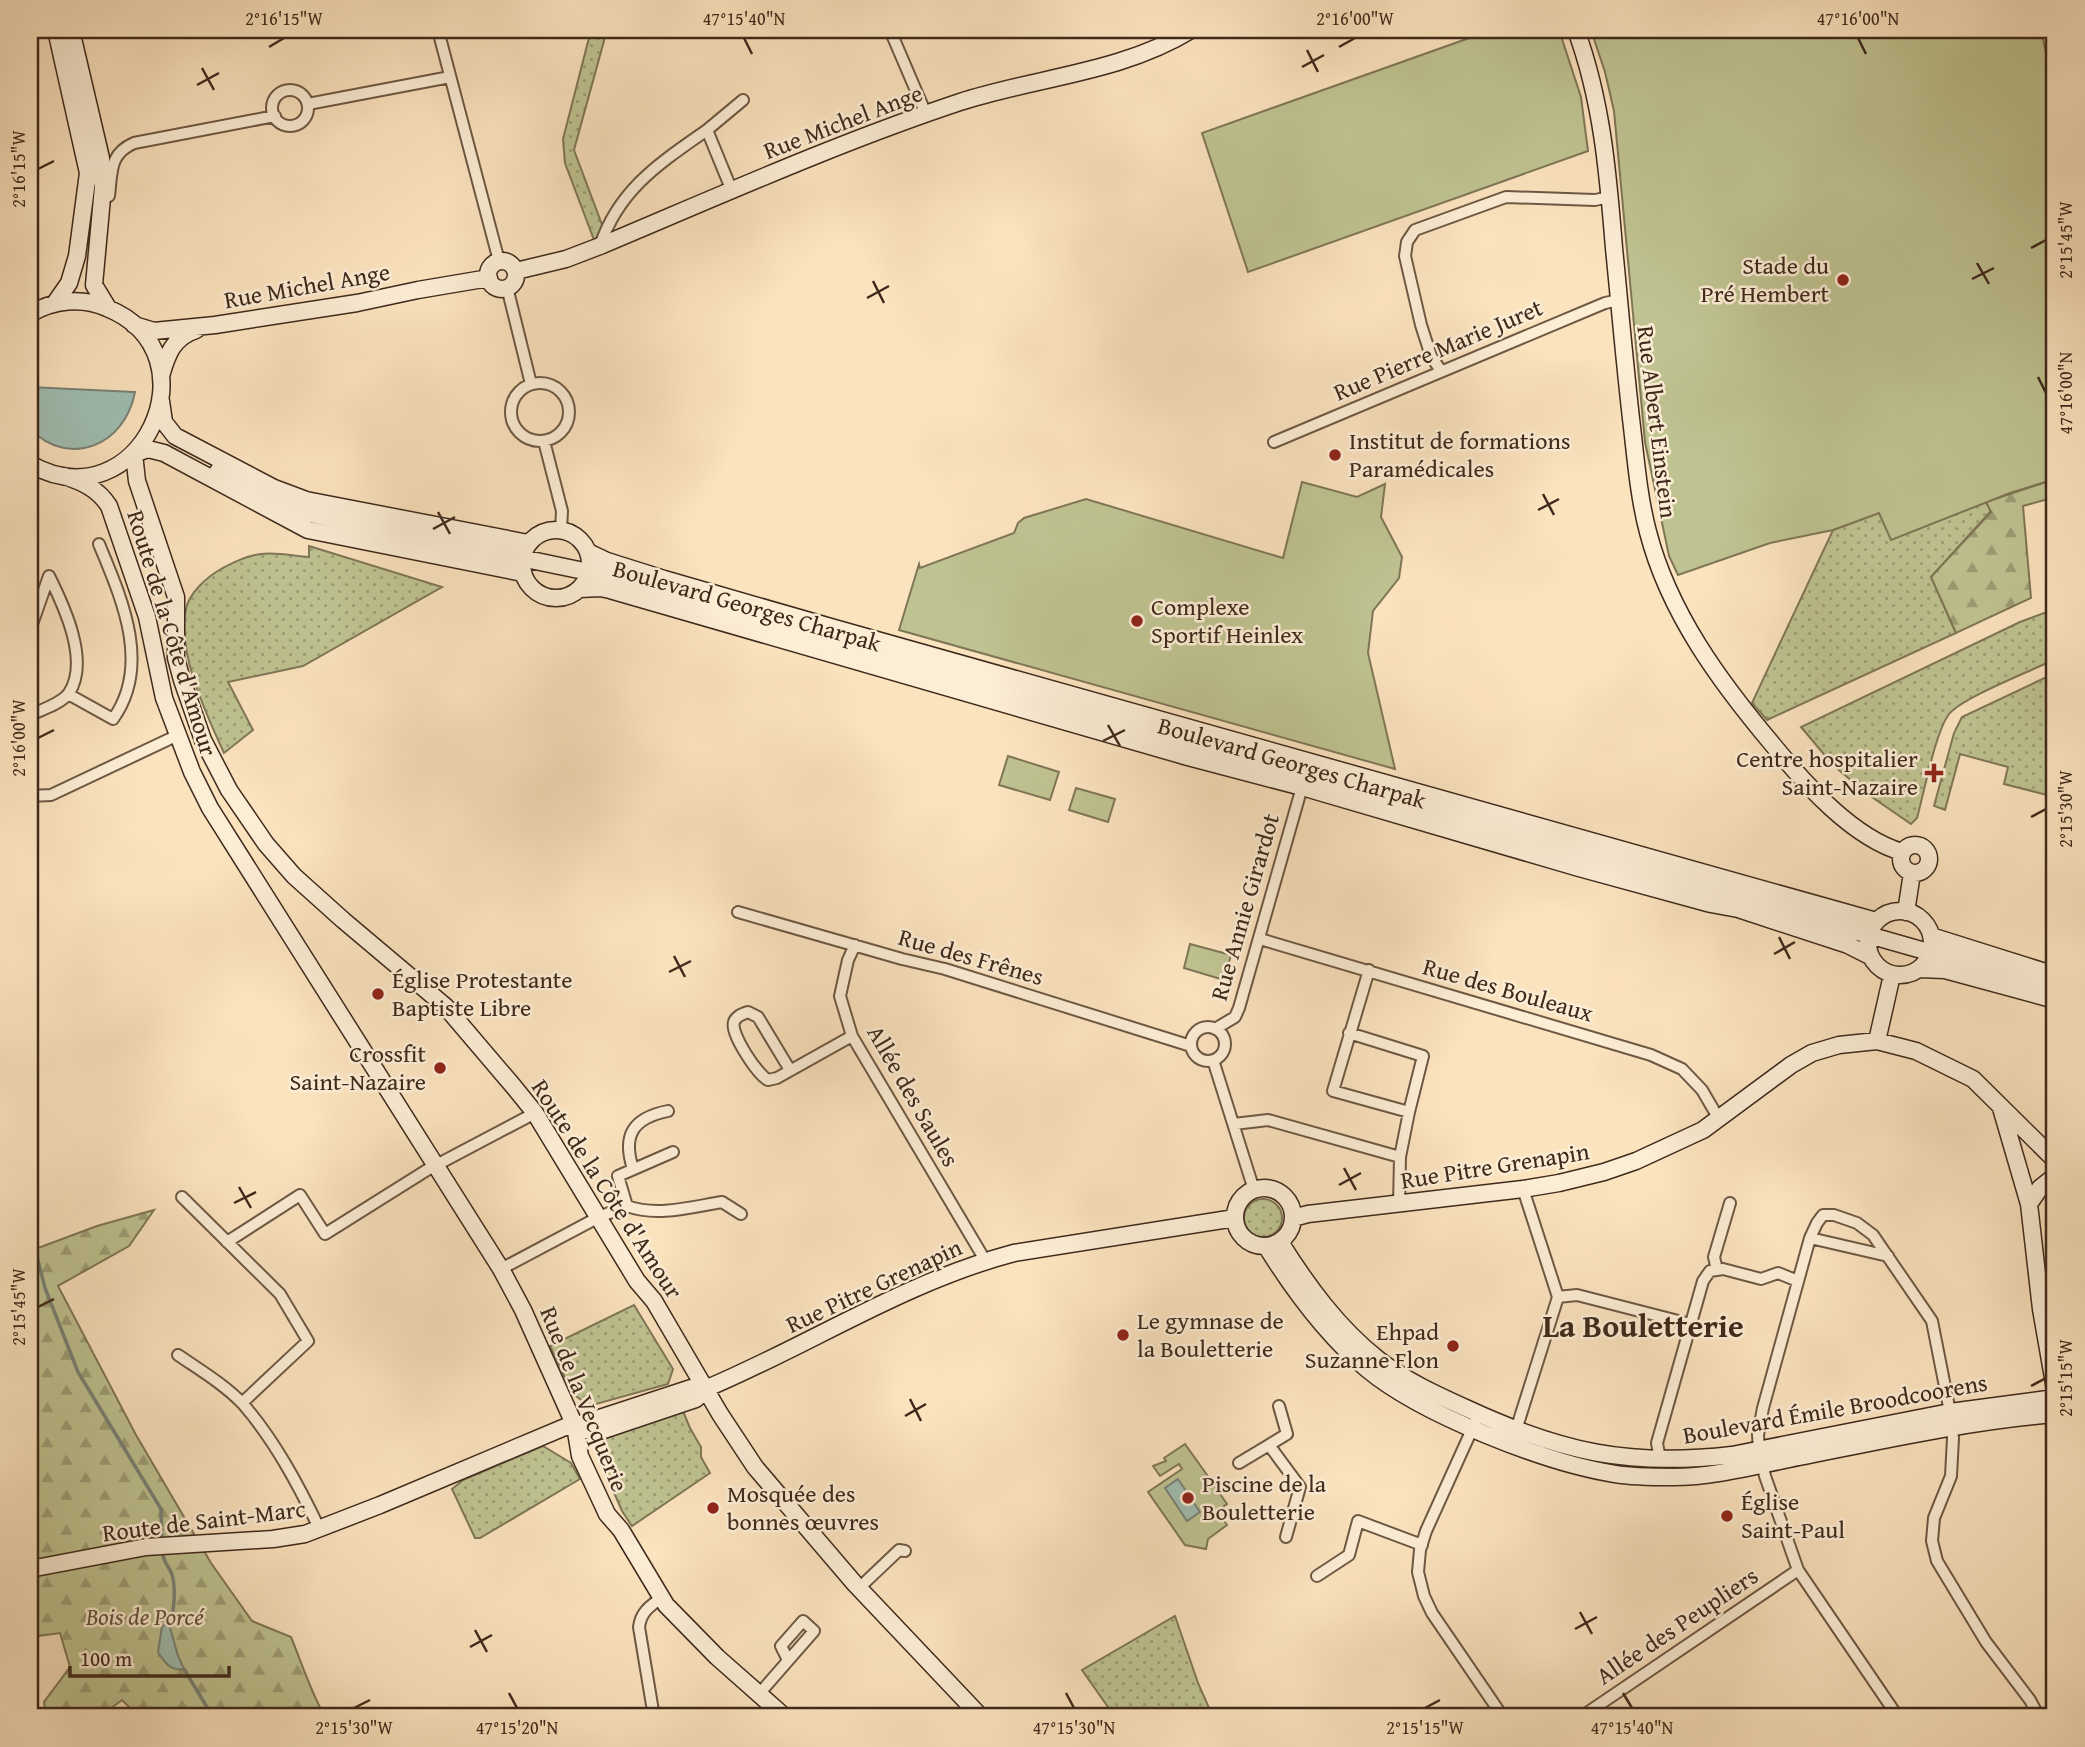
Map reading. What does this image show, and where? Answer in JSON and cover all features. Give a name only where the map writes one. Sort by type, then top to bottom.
[{"type":"street","points":[[55,303],[69,284],[77,256],[88,173],[57,30]]},
{"type":"street","points":[[71,30],[101,158],[103,187],[94,285],[108,308]]},
{"type":"street","points":[[438,30],[499,261]]},
{"type":"street","points":[[890,30],[926,114]]},
{"type":"street","name":"Rue Michel Ange","points":[[516,271],[566,259],[600,246],[822,152],[926,114],[979,97],[1123,62],[1191,30]]},
{"type":"street","name":"Rue Albert Einstein","points":[[1576,30],[1596,94],[1604,139],[1624,366],[1639,490],[1648,533],[1669,590],[1683,619],[1720,680],[1799,776],[1852,824],[1892,849],[1902,852]]},
{"type":"street","points":[[308,104],[450,77]]},
{"type":"street","points":[[285,91],[300,94],[308,104],[305,118],[296,125],[285,125],[275,116],[274,103],[285,91]]},
{"type":"street","points":[[600,246],[607,226],[644,176],[743,100]]},
{"type":"street","points":[[101,219],[108,200],[115,157],[121,149],[134,143],[275,116]]},
{"type":"street","points":[[707,130],[732,191]]},
{"type":"street","points":[[1441,372],[1431,356],[1421,325],[1405,256],[1407,242],[1415,230],[1506,197],[1595,200],[1610,197]]},
{"type":"street","points":[[499,261],[508,262],[516,271],[513,283],[507,288],[498,288],[489,278],[489,269],[499,261]]},
{"type":"street","name":"Rue Michel Ange","points":[[134,325],[154,331],[215,325],[357,303],[489,278]]},
{"type":"street","points":[[507,288],[531,384]]},
{"type":"street","name":"Rue Pierre Marie Juret","points":[[1274,442],[1605,303],[1619,300]]},
{"type":"street","points":[[30,314],[55,303],[85,302],[108,308],[134,325],[152,348],[161,377],[164,422],[170,431],[274,488],[306,500],[507,539],[525,558]]},
{"type":"street","name":"Rue Michel Ange","points":[[161,377],[168,354],[180,338],[215,325]]},
{"type":"street","points":[[540,383],[555,387],[566,400],[569,409],[565,426],[552,438],[544,441],[527,438],[514,426],[511,418],[511,409],[517,393],[531,384],[540,383]]},
{"type":"street","points":[[134,454],[152,429],[161,401]]},
{"type":"street","points":[[64,476],[80,477],[100,473],[148,449],[191,466],[237,494],[308,530],[504,570],[525,558],[543,532],[561,530],[562,511],[544,441]]},
{"type":"street","points":[[206,452],[222,472]]},
{"type":"street","name":"Route de la Côte d'Amour","points":[[134,454],[137,481],[176,597],[176,658],[185,690],[203,740],[233,797],[266,844],[295,876],[446,1006],[535,1113],[637,1282],[654,1301],[705,1389],[755,1467],[859,1588],[981,1717]]},
{"type":"street","name":"Route de la Côte d'Amour","points":[[30,464],[48,473],[83,483],[97,492],[113,515],[147,617],[159,679],[178,735],[210,808],[330,999]]},
{"type":"street","points":[[191,466],[222,472],[264,496],[300,512],[589,571],[1868,929]]},
{"type":"street","name":"Boulevard Georges Charpak","points":[[561,530],[577,537],[588,552],[652,575],[1868,929],[2055,975]]},
{"type":"street","points":[[68,694],[113,719],[125,697],[129,682],[131,649],[124,609],[99,544]]},
{"type":"street","points":[[579,589],[589,571],[588,552]]},
{"type":"street","name":"Boulevard Georges Charpak","points":[[525,558],[533,589],[549,597],[565,597],[579,589],[600,587],[1579,868],[1738,909],[1849,945],[1870,956],[1883,971],[1892,975]]},
{"type":"street","points":[[30,630],[49,576],[65,608],[76,651],[74,677],[68,694],[30,715]]},
{"type":"street","points":[[30,796],[51,795],[178,735]]},
{"type":"street","name":"Rue Annie Girardot","points":[[1215,1029],[1235,1017],[1238,1011],[1302,787]]},
{"type":"street","points":[[1913,844],[1922,846],[1928,852],[1930,861],[1925,869],[1912,873],[1902,865],[1902,852],[1913,844]]},
{"type":"street","points":[[1906,912],[1912,873]]},
{"type":"street","points":[[1870,956],[1867,946],[1868,929],[1885,915],[1895,911],[1906,912],[1922,920],[1931,945],[1919,969]]},
{"type":"street","name":"Rue des Frênes","points":[[738,912],[945,969],[1191,1046]]},
{"type":"street","name":"Rue des Bouleaux","points":[[1260,939],[1651,1055],[1682,1069],[1702,1090],[1719,1119]]},
{"type":"street","name":"Allée des Saules","points":[[855,945],[848,960],[840,996],[852,1036],[985,1260]]},
{"type":"street","name":"Boulevard Georges Charpak","points":[[1931,945],[2055,988]]},
{"type":"street","points":[[1877,1041],[1892,975],[1901,976],[1919,969],[1945,970],[2055,1000]]},
{"type":"street","points":[[1368,970],[1333,1091],[1409,1112]]},
{"type":"street","name":"Rue de la Vecquerie","points":[[330,999],[501,1269],[523,1310],[575,1426],[580,1456],[607,1514],[621,1530],[661,1598],[692,1633],[785,1717]]},
{"type":"street","points":[[790,1070],[758,1017],[748,1012],[739,1016],[733,1023],[734,1032],[760,1076],[768,1080],[777,1078],[852,1036]]},
{"type":"street","points":[[1206,1027],[1215,1029],[1222,1035],[1224,1046],[1221,1054],[1213,1060],[1201,1059],[1196,1056],[1191,1046],[1193,1036],[1206,1027]]},
{"type":"street","points":[[1349,1033],[1423,1056],[1400,1157],[1399,1205]]},
{"type":"street","name":"Rue Pitre Grenapin","points":[[1293,1218],[1307,1214],[1523,1189],[1559,1183],[1636,1161],[1703,1130],[1791,1065],[1812,1053],[1839,1045],[1877,1041],[1916,1051],[1973,1079],[2055,1160]]},
{"type":"street","points":[[1213,1060],[1254,1190]]},
{"type":"street","points":[[2000,1106],[2029,1204],[2041,1309],[2055,1389]]},
{"type":"street","points":[[633,1169],[628,1154],[628,1138],[636,1126],[653,1114],[668,1111]]},
{"type":"street","points":[[227,1242],[300,1195],[325,1234],[436,1166],[535,1113]]},
{"type":"street","points":[[1234,1124],[1268,1120],[1400,1157]]},
{"type":"street","points":[[2010,1140],[2023,1128]]},
{"type":"street","points":[[627,1206],[618,1176],[673,1152]]},
{"type":"street","points":[[2029,1204],[2040,1188],[2055,1176]]},
{"type":"street","points":[[1272,1189],[1281,1193],[1292,1209],[1293,1218],[1287,1236],[1273,1244],[1248,1242],[1237,1227],[1235,1218],[1240,1201],[1254,1190],[1272,1189]]},
{"type":"street","points":[[1516,1430],[1558,1297],[1523,1189]]},
{"type":"street","points":[[182,1197],[280,1294],[308,1341],[242,1403]]},
{"type":"street","points":[[501,1269],[599,1217],[627,1206],[639,1210],[665,1211],[722,1202],[741,1214]]},
{"type":"street","points":[[1717,1270],[1714,1257],[1730,1203]]},
{"type":"street","points":[[1898,1717],[1798,1570],[1760,1452],[1763,1408],[1811,1238],[1816,1223],[1823,1215],[1834,1214],[1857,1223],[1873,1235],[1932,1321],[1952,1419],[1951,1476],[1934,1518],[1932,1541],[1937,1561],[1986,1642],[2031,1700],[2039,1717]]},
{"type":"street","name":"Rue Pitre Grenapin","points":[[575,1426],[596,1433],[696,1399],[705,1389],[808,1341],[895,1296],[985,1260],[1235,1218]]},
{"type":"street","points":[[1811,1238],[1888,1256]]},
{"type":"street","name":"Boulevard Émile Broodcoorens","points":[[1273,1244],[1356,1340],[1404,1377],[1530,1451],[1615,1474],[1674,1477],[1760,1452],[1796,1457],[1952,1419]]},
{"type":"street","points":[[1660,1459],[1657,1443],[1703,1281],[1710,1271],[1723,1269],[1761,1279],[1778,1273],[1798,1280]]},
{"type":"street","points":[[1558,1297],[1577,1295],[1690,1324]]},
{"type":"street","points":[[178,1355],[242,1403],[298,1485],[320,1530]]},
{"type":"street","name":"Boulevard Émile Broodcoorens","points":[[1476,1421],[1516,1430],[1577,1450],[1619,1458],[1695,1460],[1760,1452],[1952,1419],[2055,1398]]},
{"type":"street","points":[[1239,1463],[1287,1434],[1279,1406]]},
{"type":"street","points":[[1952,1419],[2055,1414]]},
{"type":"street","points":[[1476,1421],[1431,1519],[1422,1545],[1418,1572],[1432,1613],[1503,1717]]},
{"type":"street","name":"Route de Saint-Marc","points":[[30,1569],[157,1547],[273,1539],[320,1530],[535,1438],[575,1426]]},
{"type":"street","points":[[1269,1445],[1300,1487],[1286,1537]]},
{"type":"street","points":[[1317,1576],[1349,1555],[1358,1521],[1422,1545]]},
{"type":"street","points":[[859,1588],[899,1550],[905,1551]]},
{"type":"street","name":"Allée des Peupliers","points":[[1589,1715],[1798,1570]]},
{"type":"street","points":[[654,1717],[639,1627],[640,1617],[645,1610],[661,1598]]},
{"type":"street","points":[[759,1694],[788,1660]]},
{"type":"green space","points":[[591,30],[607,30],[574,150],[607,238],[594,240],[565,163],[563,139]]},
{"type":"green space","points":[[1470,30],[1559,30],[1581,97],[1588,151],[1248,272],[1202,133],[1472,37]]},
{"type":"green space","name":"Stade du Pré Hembert","points":[[1591,30],[2041,30],[2055,94],[2055,479],[2010,493],[1891,540],[1879,513],[1833,530],[1770,543],[1678,575],[1669,556],[1645,442],[1614,111]]},
{"type":"green space","points":[[2055,479],[2055,497],[2023,506],[2031,598],[1956,633],[1931,577],[1991,512],[1986,502]]},
{"type":"green space","name":"Complexe Sportif Heinlex","points":[[1302,482],[1357,497],[1385,484],[1381,517],[1402,557],[1399,578],[1373,611],[1368,653],[1395,769],[899,630],[919,564],[920,568],[1014,533],[1018,523],[1024,518],[1086,499],[1283,558]]},
{"type":"green space","points":[[1986,502],[1991,511],[1931,577],[1956,633],[1767,720],[1752,703],[1833,530],[1879,513],[1892,539]]},
{"type":"green space","points":[[309,546],[442,587],[303,666],[228,682],[253,730],[224,753],[189,663],[184,625],[188,603],[205,581],[235,562],[250,556],[267,554],[309,557]]},
{"type":"green space","points":[[2055,609],[2055,659],[1983,692],[1949,714],[1935,749],[1917,818],[1911,824],[1866,793],[1833,765],[1801,727],[2020,622]]},
{"type":"green space","points":[[2055,675],[2055,797],[2004,784],[2008,767],[1960,754],[1945,810],[1934,806],[1954,733],[1962,717]]},
{"type":"green space","points":[[1008,756],[1059,772],[1050,800],[999,785]]},
{"type":"green space","points":[[1076,788],[1115,799],[1108,822],[1069,810]]},
{"type":"green space","points":[[1190,944],[1231,955],[1224,980],[1184,968]]},
{"type":"green space","points":[[1263,1199],[1277,1204],[1282,1218],[1277,1232],[1263,1237],[1249,1232],[1244,1218],[1249,1204]]},
{"type":"green space","name":"Bois de Porcé","points":[[154,1210],[129,1246],[58,1286],[136,1435],[211,1563],[252,1621],[291,1637],[325,1717],[139,1717],[122,1700],[99,1717],[46,1717],[44,1702],[70,1667],[60,1633],[30,1637],[30,1251],[97,1226]]},
{"type":"green space","points":[[634,1305],[673,1369],[668,1384],[589,1406],[572,1393],[550,1346]]},
{"type":"green space","points":[[683,1411],[701,1447],[701,1457],[710,1473],[632,1526],[622,1511],[600,1460],[603,1439]]},
{"type":"green space","name":"Piscine de la Bouletterie","points":[[1185,1444],[1210,1479],[1212,1478],[1215,1483],[1213,1484],[1227,1504],[1214,1513],[1220,1515],[1227,1525],[1208,1539],[1206,1549],[1185,1545],[1148,1492],[1182,1469],[1179,1464],[1160,1476],[1153,1466],[1166,1461],[1164,1458]]},
{"type":"green space","points":[[543,1446],[571,1463],[580,1479],[480,1538],[475,1538],[452,1489],[463,1480]]},
{"type":"green space","points":[[1175,1616],[1213,1717],[1115,1717],[1082,1670]]},
{"type":"shaded area","points":[[30,387],[135,392],[120,426],[108,438],[78,449],[62,448],[46,441],[30,429]]},
{"type":"shaded area","points":[[1178,1479],[1200,1512],[1187,1521],[1165,1488]]},
{"type":"shaded area","points":[[169,1624],[184,1669],[171,1667],[158,1652],[162,1626]]},
{"type":"waterway","points":[[32,1237],[45,1288],[78,1372],[161,1509],[162,1540]]},
{"type":"waterway","points":[[162,1551],[174,1583],[174,1606],[169,1624]]},
{"type":"waterway","points":[[184,1669],[213,1717]]},
{"type":"place","name":"Stade du Pré Hembert","points":[[1843,280]]},
{"type":"place","name":"Institut de formations Paramédicales","points":[[1335,455]]},
{"type":"place","name":"Complexe Sportif Heinlex","points":[[1137,621]]},
{"type":"place","name":"Centre hospitalier Saint-Nazaire","points":[[1934,773]]},
{"type":"place","name":"Église Protestante Baptiste Libre","points":[[378,994]]},
{"type":"place","name":"Crossfit Saint-Nazaire","points":[[440,1068]]},
{"type":"place","name":"Le gymnase de la Bouletterie","points":[[1123,1335]]},
{"type":"place","name":"Ehpad Suzanne Flon","points":[[1453,1346]]},
{"type":"place","name":"Piscine de la Bouletterie","points":[[1188,1498]]},
{"type":"place","name":"Mosquée des bonnes œuvres","points":[[713,1508]]},
{"type":"place","name":"Église Saint-Paul","points":[[1727,1516]]},
{"type":"district","name":"La Bouletterie","points":[[1643,1326]]}]
